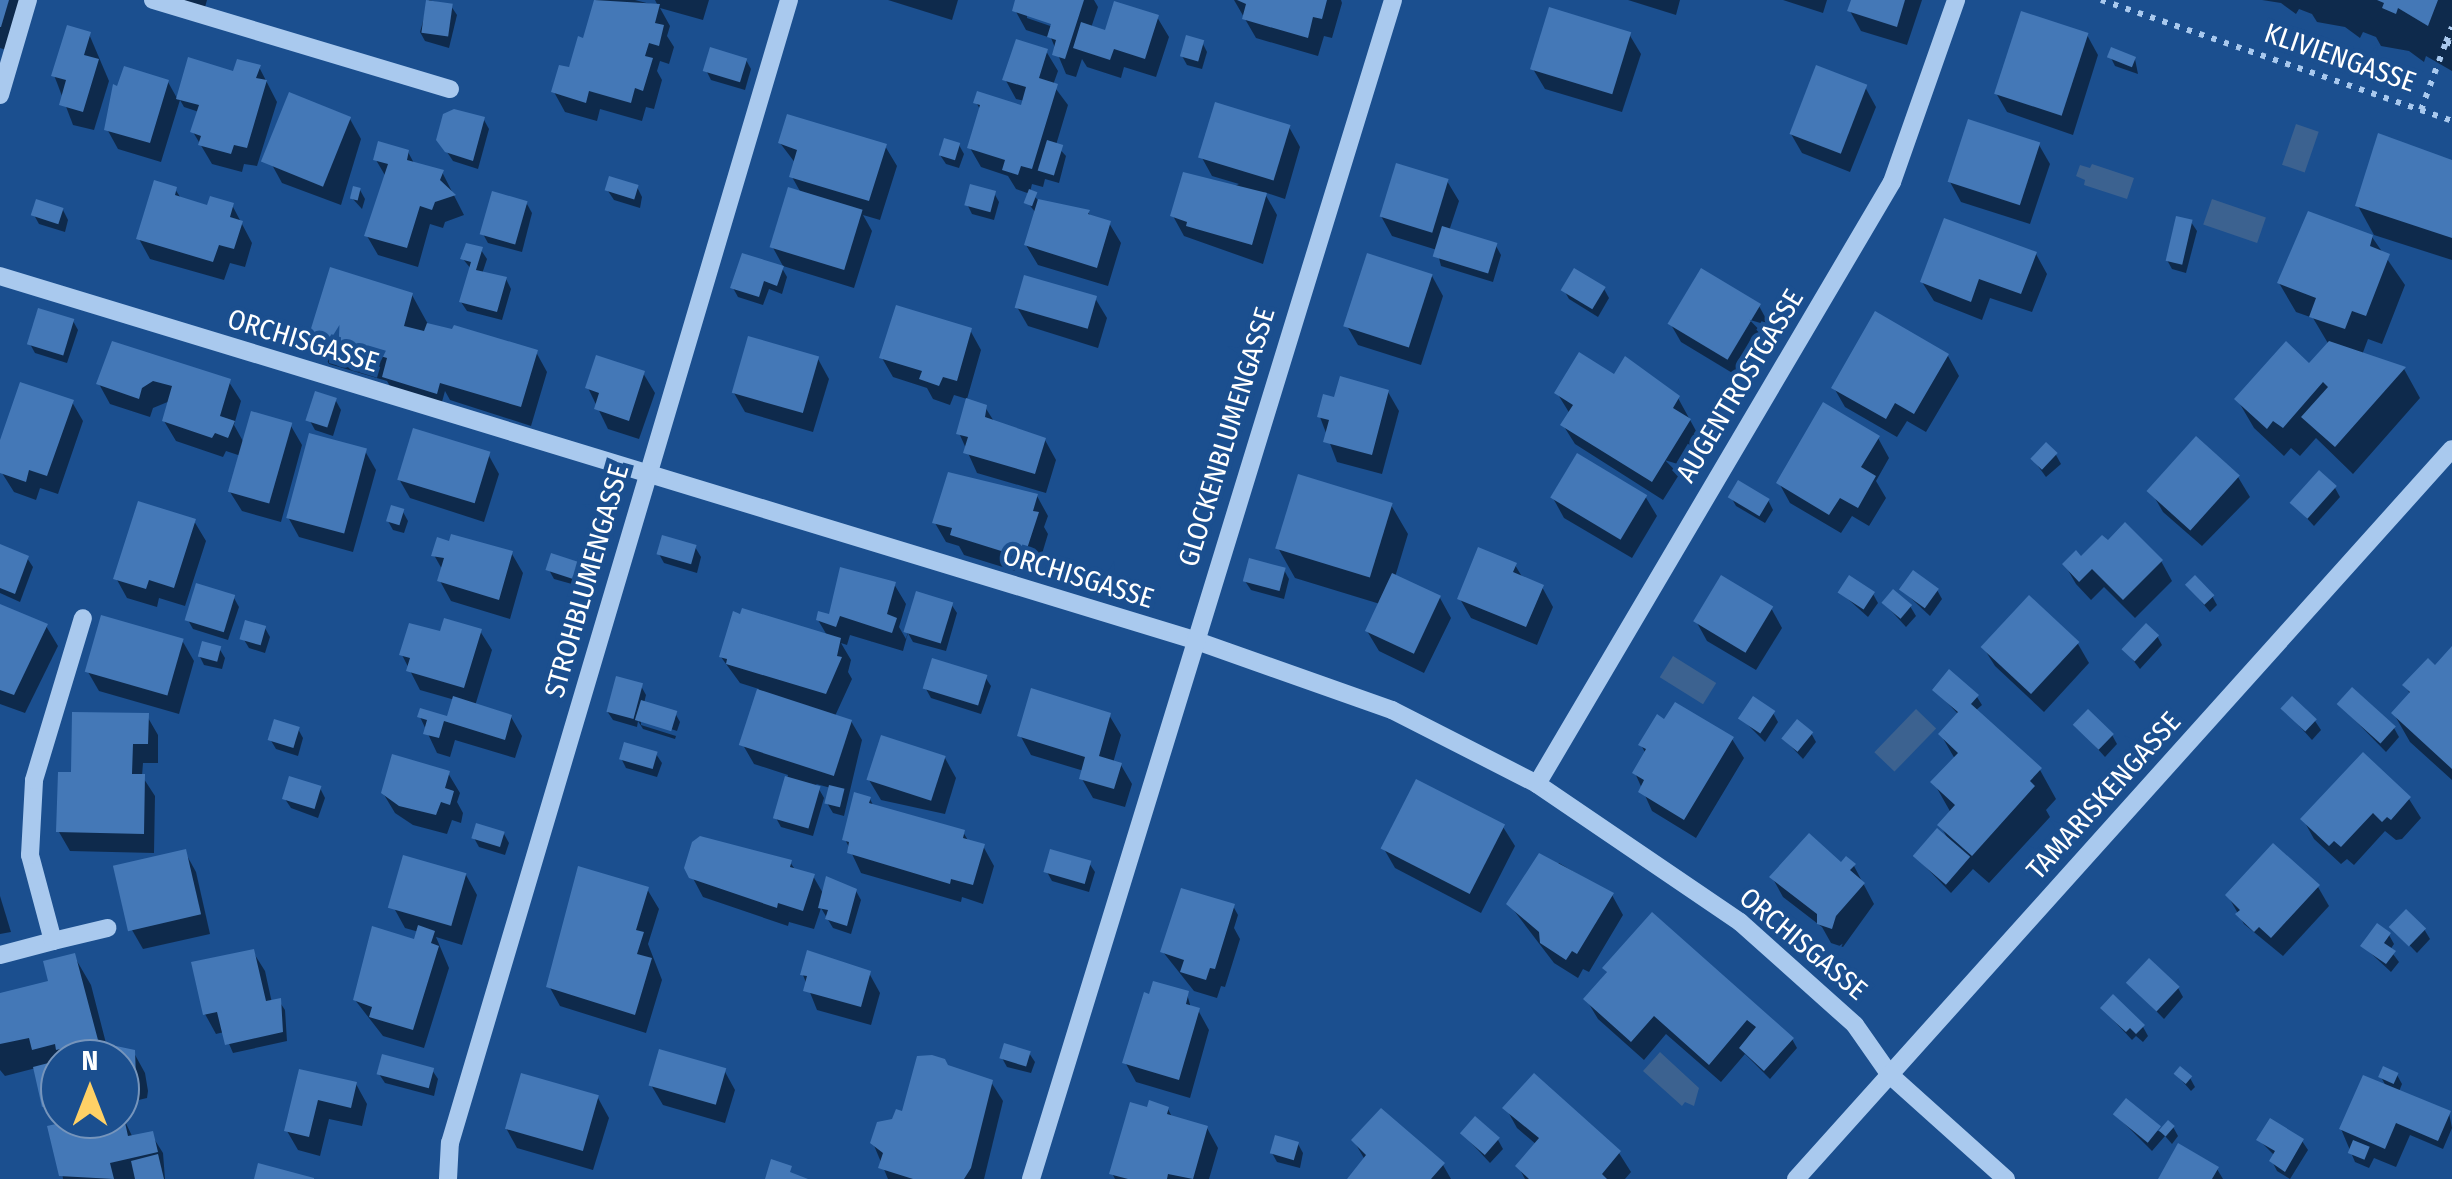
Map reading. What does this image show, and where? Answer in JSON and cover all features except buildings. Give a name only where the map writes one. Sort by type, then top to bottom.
[{"type":"street","points":[[0,94],[28,0]]},
{"type":"street","points":[[153,0],[450,89]]},
{"type":"street","name":"STROHBLUMENGASSE","points":[[448,1179],[450,1143],[789,0]]},
{"type":"street","name":"GLOCKENBLUMENGASSE","points":[[1031,1179],[1393,0]]},
{"type":"street","name":"AUGENTROSTGASSE","points":[[1537,784],[1892,182],[1956,0]]},
{"type":"street","name":"ORCHISGASSE","points":[[0,276],[1194,640],[1392,710],[1537,784],[1740,922],[1855,1025],[1890,1076],[2006,1179]]},
{"type":"street","name":"TAMARISKENGASSE","points":[[1796,1179],[2452,448]]},
{"type":"street","points":[[53,942],[30,855],[34,780],[82,618]]},
{"type":"street","points":[[0,955],[106,928]]},
{"type":"path","name":"KLIVIENGASSE","points":[[2101,0],[2452,120]]},
{"type":"path","points":[[2421,110],[2452,27]]},
{"type":"water","points":[[2296,124],[2319,132],[2305,172],[2282,165]]},
{"type":"water","points":[[2092,164],[2134,178],[2127,199],[2084,185],[2085,180],[2076,176],[2080,165],[2090,168]]},
{"type":"water","points":[[2212,199],[2266,218],[2257,243],[2203,225]]},
{"type":"water","points":[[1673,656],[1716,683],[1703,704],[1660,677]]},
{"type":"water","points":[[1916,709],[1936,728],[1894,772],[1874,752]]},
{"type":"water","points":[[1660,1052],[1699,1088],[1694,1106],[1685,1102],[1682,1106],[1643,1071]]}]
